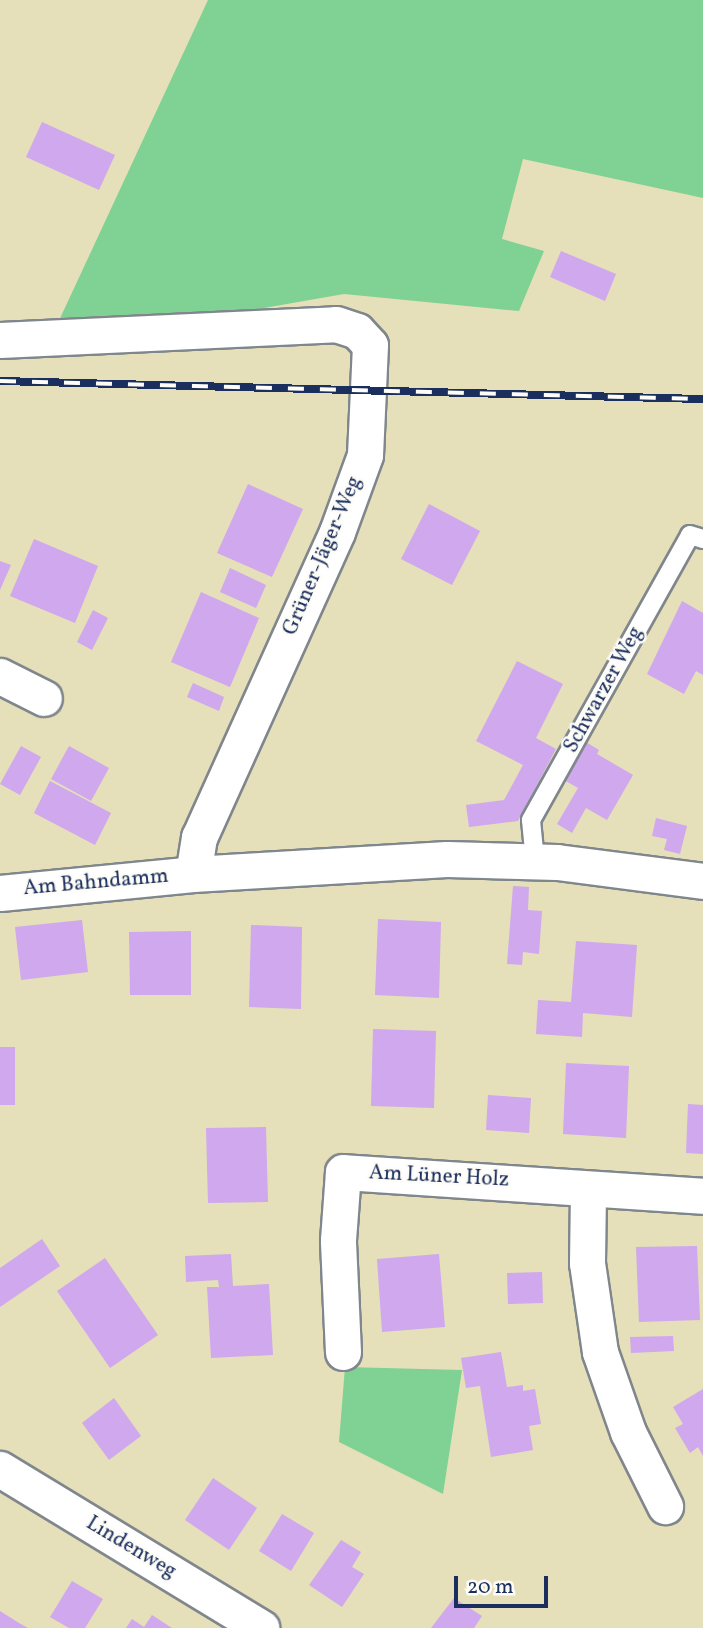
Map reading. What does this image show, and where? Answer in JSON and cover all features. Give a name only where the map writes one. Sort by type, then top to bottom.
[{"type":"street","name":"Grüner-Jäger-Weg","points":[[0,340],[336,324],[357,331],[370,345],[365,455],[337,532],[199,837],[193,874]]},
{"type":"street","points":[[0,676],[44,698]]},
{"type":"street","points":[[193,874],[447,859],[535,861],[703,881]]},
{"type":"street","name":"Am Bahndamm","points":[[0,892],[193,874]]},
{"type":"street","name":"Am Lüner Holz","points":[[343,1353],[338,1240],[343,1172],[526,1182],[589,1191],[703,1196]]},
{"type":"street","points":[[589,1191],[587,1263],[600,1352],[628,1432],[665,1506]]},
{"type":"street","name":"Lindenweg","points":[[0,1469],[261,1628]]},
{"type":"lane","name":"Schwarzer Weg","points":[[535,861],[531,820],[690,535],[703,539]]},
{"type":"green space","points":[[208,0],[703,0],[703,198],[523,159],[502,239],[544,251],[519,311],[344,294],[179,323],[56,327]]},
{"type":"green space","points":[[345,1367],[462,1370],[443,1494],[339,1442]]},
{"type":"building","points":[[42,122],[115,155],[99,190],[26,157]]},
{"type":"building","points":[[561,251],[616,274],[605,301],[550,277]]},
{"type":"building","points":[[248,484],[303,509],[272,577],[217,553]]},
{"type":"building","points":[[429,504],[480,531],[452,585],[401,559]]},
{"type":"building","points":[[34,539],[98,566],[75,623],[10,596]]},
{"type":"building","points":[[0,561],[11,565],[0,590]]},
{"type":"building","points":[[230,568],[266,585],[256,608],[220,592]]},
{"type":"building","points":[[201,592],[259,618],[230,687],[171,662]]},
{"type":"building","points":[[682,601],[703,613],[703,675],[696,671],[684,694],[647,674]]},
{"type":"building","points":[[93,610],[108,618],[92,650],[77,642]]},
{"type":"building","points":[[517,661],[563,684],[536,738],[556,749],[518,821],[469,827],[466,805],[504,800],[523,765],[476,741]]},
{"type":"building","points":[[193,683],[224,697],[219,711],[187,697]]},
{"type":"building","points":[[586,742],[599,750],[597,754],[633,775],[607,820],[586,808],[572,833],[557,824],[578,788],[564,780]]},
{"type":"building","points":[[21,746],[41,757],[20,795],[0,784]]},
{"type":"building","points":[[69,746],[109,768],[91,801],[51,779]]},
{"type":"building","points":[[50,781],[111,813],[95,845],[34,813]]},
{"type":"building","points":[[656,818],[687,826],[680,854],[664,850],[667,839],[652,836]]},
{"type":"building","points":[[513,886],[529,887],[528,910],[542,911],[539,954],[523,952],[522,965],[507,964]]},
{"type":"building","points":[[378,919],[441,922],[439,998],[375,995]]},
{"type":"building","points":[[82,920],[88,972],[21,980],[15,927]]},
{"type":"building","points":[[251,925],[302,927],[301,1009],[249,1007]]},
{"type":"building","points":[[191,931],[191,995],[130,995],[129,932]]},
{"type":"building","points":[[576,941],[637,945],[632,1017],[583,1013],[582,1037],[536,1034],[538,1000],[571,1002]]},
{"type":"building","points":[[373,1029],[436,1031],[434,1108],[371,1106]]},
{"type":"building","points":[[0,1047],[15,1047],[15,1105],[0,1105]]},
{"type":"building","points":[[566,1063],[629,1066],[626,1138],[563,1134]]},
{"type":"building","points":[[488,1095],[531,1098],[529,1133],[486,1130]]},
{"type":"building","points":[[688,1104],[703,1105],[703,1154],[686,1153]]},
{"type":"building","points":[[266,1127],[268,1202],[208,1203],[206,1128]]},
{"type":"building","points":[[42,1239],[60,1266],[0,1307],[0,1268]]},
{"type":"building","points":[[697,1246],[700,1320],[639,1322],[636,1247]]},
{"type":"building","points":[[231,1254],[233,1286],[269,1284],[273,1355],[211,1358],[207,1287],[219,1287],[218,1280],[186,1282],[185,1256]]},
{"type":"building","points":[[439,1254],[445,1327],[382,1332],[377,1259]]},
{"type":"building","points":[[105,1258],[158,1335],[110,1368],[57,1291]]},
{"type":"building","points":[[542,1272],[543,1303],[508,1304],[507,1273]]},
{"type":"building","points":[[673,1336],[674,1351],[631,1353],[630,1337]]},
{"type":"building","points":[[501,1352],[507,1387],[523,1385],[523,1391],[535,1389],[541,1424],[529,1426],[533,1450],[491,1457],[480,1386],[466,1388],[461,1358]]},
{"type":"building","points":[[703,1389],[703,1456],[698,1447],[690,1453],[675,1428],[683,1424],[673,1407]]},
{"type":"building","points":[[114,1398],[141,1436],[109,1460],[82,1423]]},
{"type":"building","points":[[213,1478],[257,1508],[229,1550],[185,1520]]},
{"type":"building","points":[[282,1514],[314,1533],[291,1571],[259,1551]]},
{"type":"building","points":[[341,1540],[361,1552],[352,1567],[364,1574],[342,1607],[309,1585]]},
{"type":"building","points":[[72,1581],[103,1599],[85,1628],[69,1628],[50,1617]]},
{"type":"building","points":[[454,1598],[482,1616],[474,1628],[431,1628]]},
{"type":"building","points":[[0,1611],[19,1623],[28,1628],[0,1628]]},
{"type":"building","points":[[152,1615],[172,1628],[126,1628],[132,1619],[144,1627]]},
{"type":"railway","points":[[0,381],[703,399]]}]
